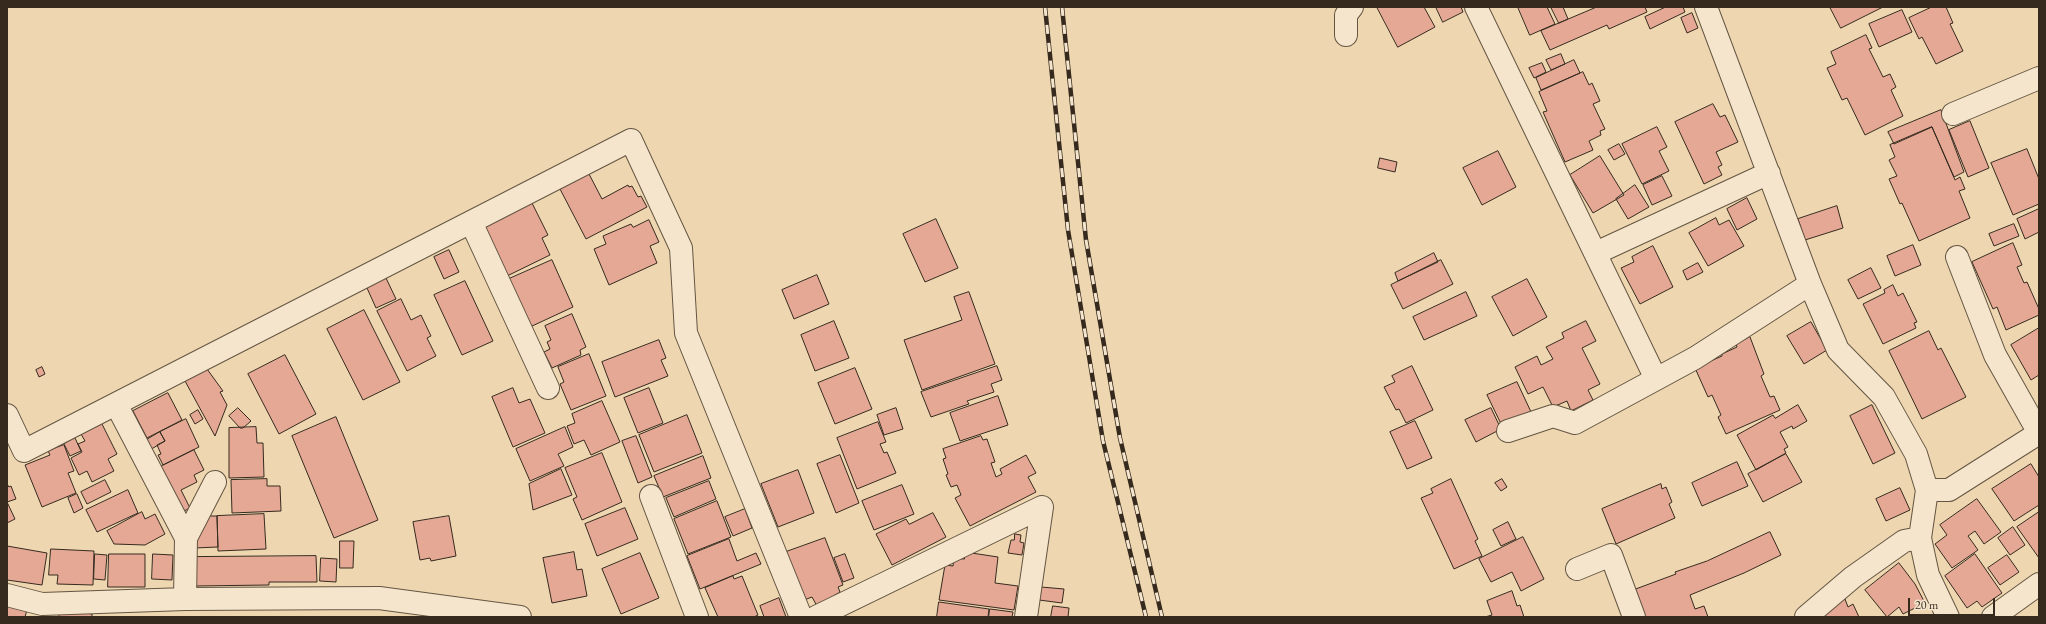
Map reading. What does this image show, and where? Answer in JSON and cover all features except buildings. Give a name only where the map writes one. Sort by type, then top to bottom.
[{"type":"street","points":[[1346,35],[1346,15],[1352,7]]},
{"type":"street","points":[[1476,7],[1656,379]]},
{"type":"street","points":[[1706,7],[1810,284],[1838,350],[1884,397],[1916,454],[1927,490],[1920,538],[1928,575],[1948,617]]},
{"type":"street","points":[[1953,114],[2039,78]]},
{"type":"street","points":[[7,415],[24,451],[631,140],[681,248],[686,333],[801,617]]},
{"type":"street","points":[[1596,254],[1768,172]]},
{"type":"street","points":[[471,222],[548,388]]},
{"type":"street","points":[[1927,490],[1949,490],[2039,433],[1995,356],[1957,257]]},
{"type":"street","points":[[1508,431],[1553,416],[1575,423],[1695,358],[1810,284]]},
{"type":"street","points":[[116,404],[186,538]]},
{"type":"street","points":[[185,599],[186,538],[215,482]]},
{"type":"street","points":[[651,496],[697,617]]},
{"type":"street","points":[[816,617],[850,608],[1042,507],[1026,617]]},
{"type":"street","points":[[1806,617],[1854,577],[1904,541],[1920,538]]},
{"type":"street","points":[[1577,569],[1611,555],[1634,617]]},
{"type":"street","points":[[1993,617],[2039,584]]},
{"type":"street","points":[[7,595],[42,604],[185,599],[379,598],[520,617]]},
{"type":"railway","points":[[1045,7],[1068,230],[1103,441],[1146,617]]},
{"type":"railway","points":[[1062,7],[1086,240],[1120,438],[1162,617]]}]
